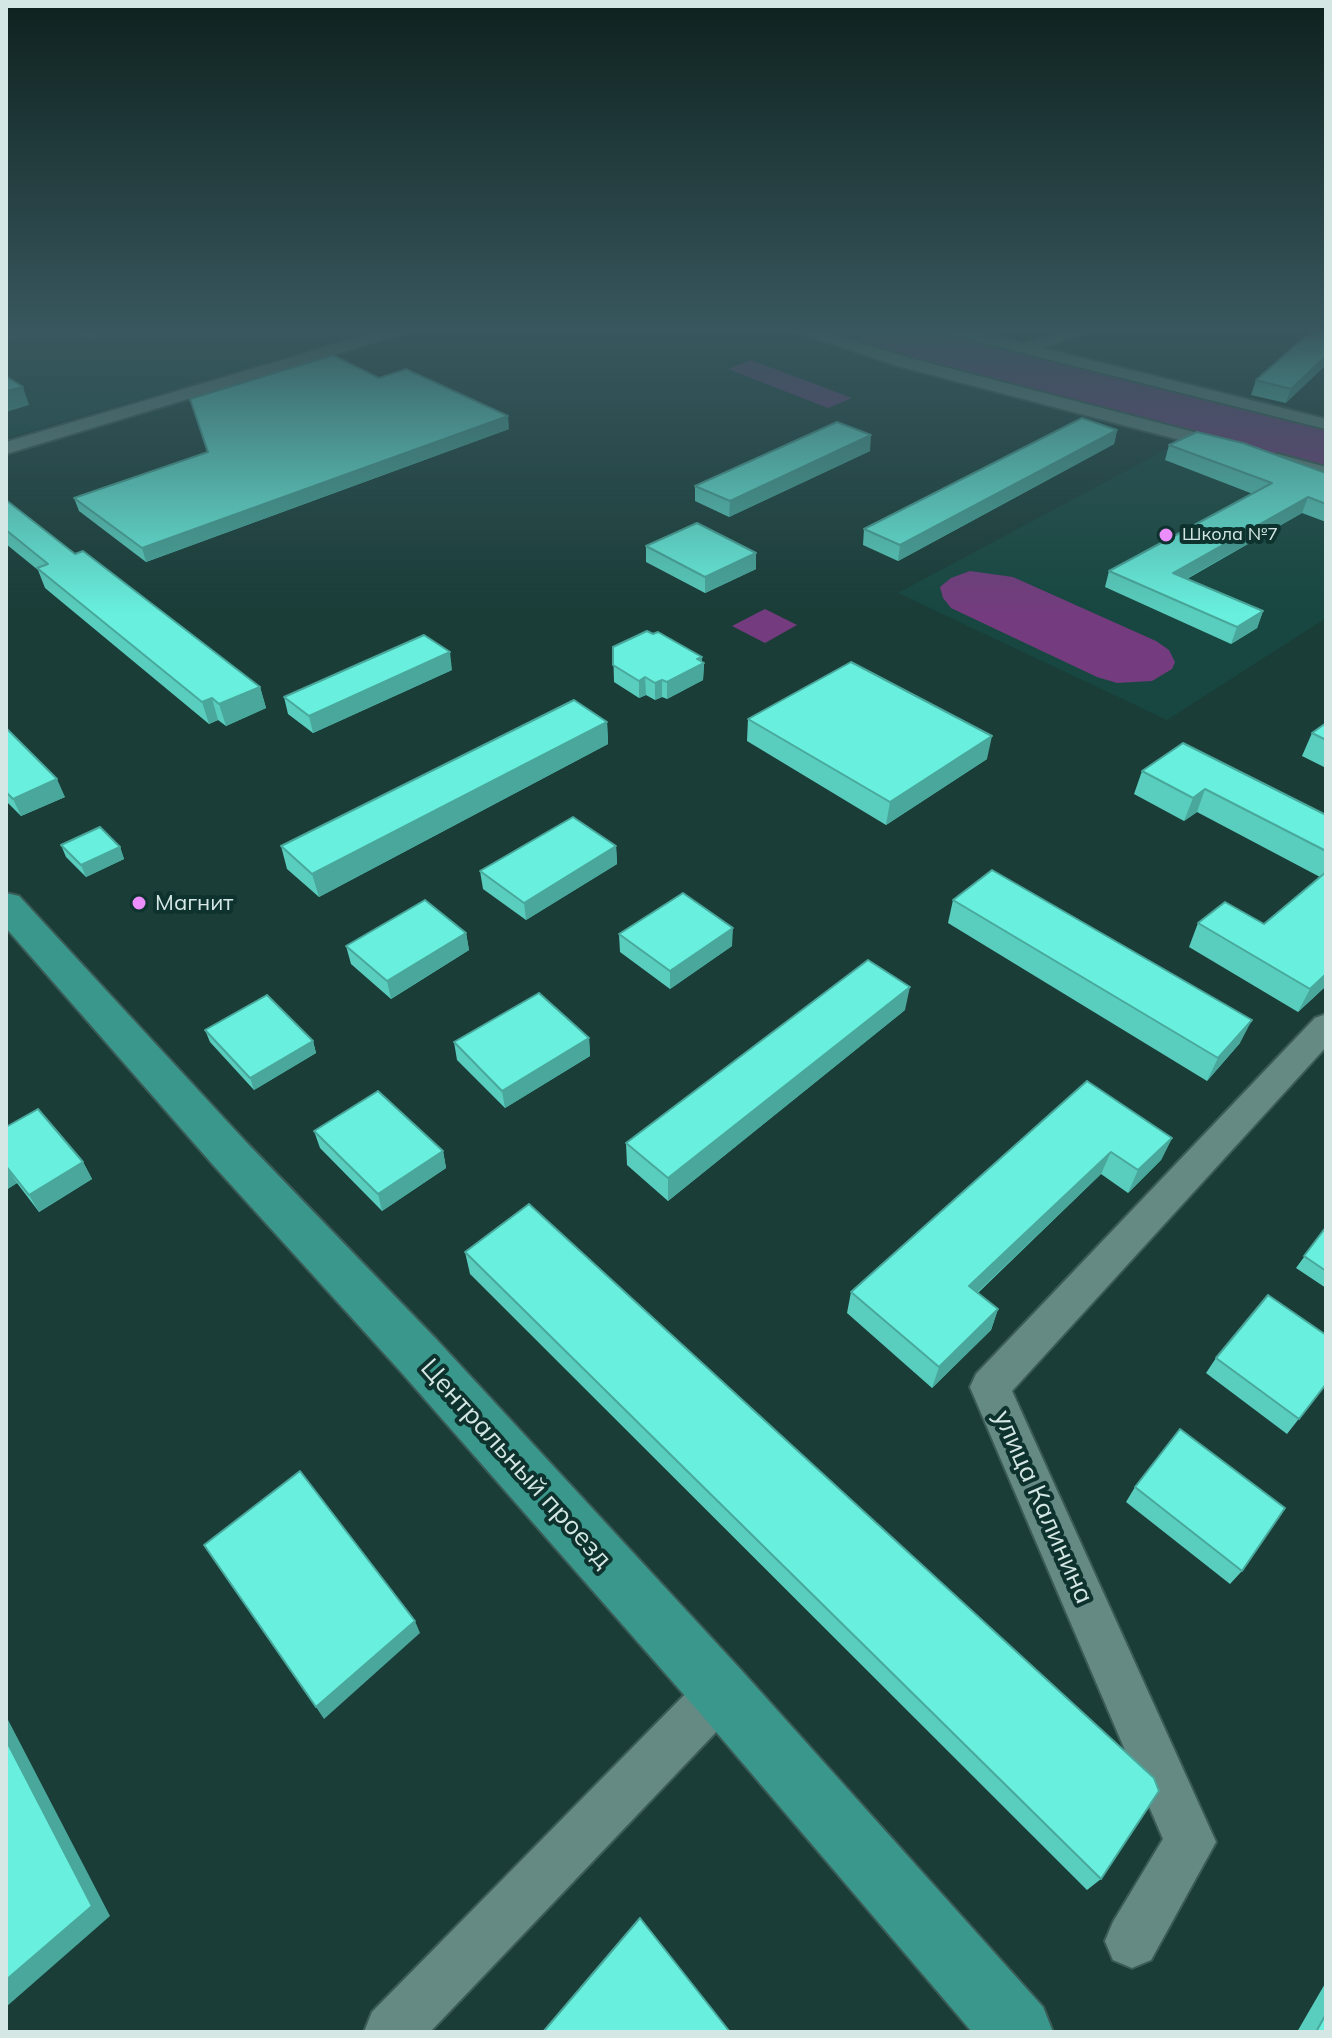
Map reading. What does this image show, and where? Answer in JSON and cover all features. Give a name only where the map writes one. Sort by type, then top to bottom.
[{"type":"main road","name":"Центральный проезд","points":[[6,905],[230,1154],[419,1356],[721,1692],[1018,2032]]},
{"type":"street","points":[[6,448],[89,423]]},
{"type":"street","points":[[1137,423],[1326,473]]},
{"type":"street","name":"улица Калинина","points":[[1132,1941],[1190,1842],[990,1387],[1326,1026]]},
{"type":"street","points":[[392,2032],[721,1692]]},
{"type":"shaded area","points":[[6,423],[57,423],[6,438]]},
{"type":"shaded area","points":[[1140,423],[1326,424],[1326,474]]},
{"type":"shaded area","name":"Школа №7","points":[[1186,439],[1326,478],[1326,618],[1167,720],[898,593]]},
{"type":"shaded area","points":[[970,571],[1013,577],[1156,641],[1169,650],[1175,662],[1172,669],[1152,681],[1117,683],[1097,677],[951,608],[943,598],[940,587],[951,578]]},
{"type":"shaded area","points":[[765,609],[797,625],[765,643],[732,626]]},
{"type":"building","points":[[198,423],[488,423],[142,548],[74,498],[208,452]]},
{"type":"building","points":[[835,423],[871,435],[730,501],[695,486]]},
{"type":"building","points":[[1072,423],[1097,423],[1117,430],[900,545],[864,529]]},
{"type":"building","points":[[1197,432],[1243,443],[1326,473],[1326,504],[1308,497],[1173,573],[1263,611],[1237,627],[1109,571],[1272,483],[1169,445]]},
{"type":"building","points":[[6,500],[75,554],[83,551],[260,687],[219,704],[212,698],[202,702],[37,568],[48,564],[6,530]]},
{"type":"building","points":[[697,523],[756,553],[705,577],[646,546]]},
{"type":"building","points":[[647,631],[653,634],[658,632],[702,657],[697,659],[704,663],[667,682],[662,680],[655,683],[645,677],[639,681],[613,665],[613,647]]},
{"type":"building","points":[[424,635],[450,652],[309,716],[284,697]]},
{"type":"building","points":[[851,662],[992,736],[890,802],[748,719]]},
{"type":"building","points":[[574,700],[607,722],[312,874],[281,846]]},
{"type":"building","points":[[1326,723],[1326,740],[1312,733]]},
{"type":"building","points":[[6,728],[57,779],[13,799],[6,792]]},
{"type":"building","points":[[1183,743],[1326,815],[1326,851],[1205,789],[1193,798],[1142,771]]},
{"type":"building","points":[[573,817],[616,846],[524,903],[480,871]]},
{"type":"building","points":[[100,827],[120,847],[81,865],[61,845]]},
{"type":"building","points":[[992,870],[1252,1020],[1218,1058],[953,900]]},
{"type":"building","points":[[1326,872],[1326,974],[1310,989],[1198,923],[1225,902],[1264,924]]},
{"type":"building","points":[[683,893],[733,928],[670,971],[619,934]]},
{"type":"building","points":[[425,900],[466,933],[387,981],[346,946]]},
{"type":"building","points":[[868,960],[910,987],[668,1178],[626,1143]]},
{"type":"building","points":[[539,993],[589,1038],[502,1091],[454,1042]]},
{"type":"building","points":[[267,995],[313,1041],[250,1078],[205,1030]]},
{"type":"building","points":[[1087,1081],[1172,1138],[1138,1170],[1111,1152],[969,1286],[998,1309],[939,1367],[851,1292]]},
{"type":"building","points":[[378,1091],[443,1151],[378,1194],[314,1131]]},
{"type":"building","points":[[38,1109],[83,1162],[29,1195],[6,1166],[6,1127]]},
{"type":"building","points":[[529,1204],[1154,1778],[1159,1791],[1101,1879],[465,1252]]},
{"type":"building","points":[[1326,1227],[1326,1271],[1304,1256]]},
{"type":"building","points":[[1268,1295],[1326,1335],[1326,1384],[1299,1419],[1216,1358]]},
{"type":"building","points":[[1180,1429],[1285,1508],[1242,1571],[1135,1487]]},
{"type":"building","points":[[300,1471],[415,1621],[316,1707],[204,1545]]},
{"type":"building","points":[[6,1740],[92,1906],[6,1980]]},
{"type":"building","points":[[640,1918],[730,2032],[543,2032]]},
{"type":"building","points":[[1326,2014],[1326,2032],[1316,2032]]},
{"type":"place","name":"Школа №7","points":[[1166,535]]},
{"type":"place","name":"Магнит","points":[[139,903]]}]
